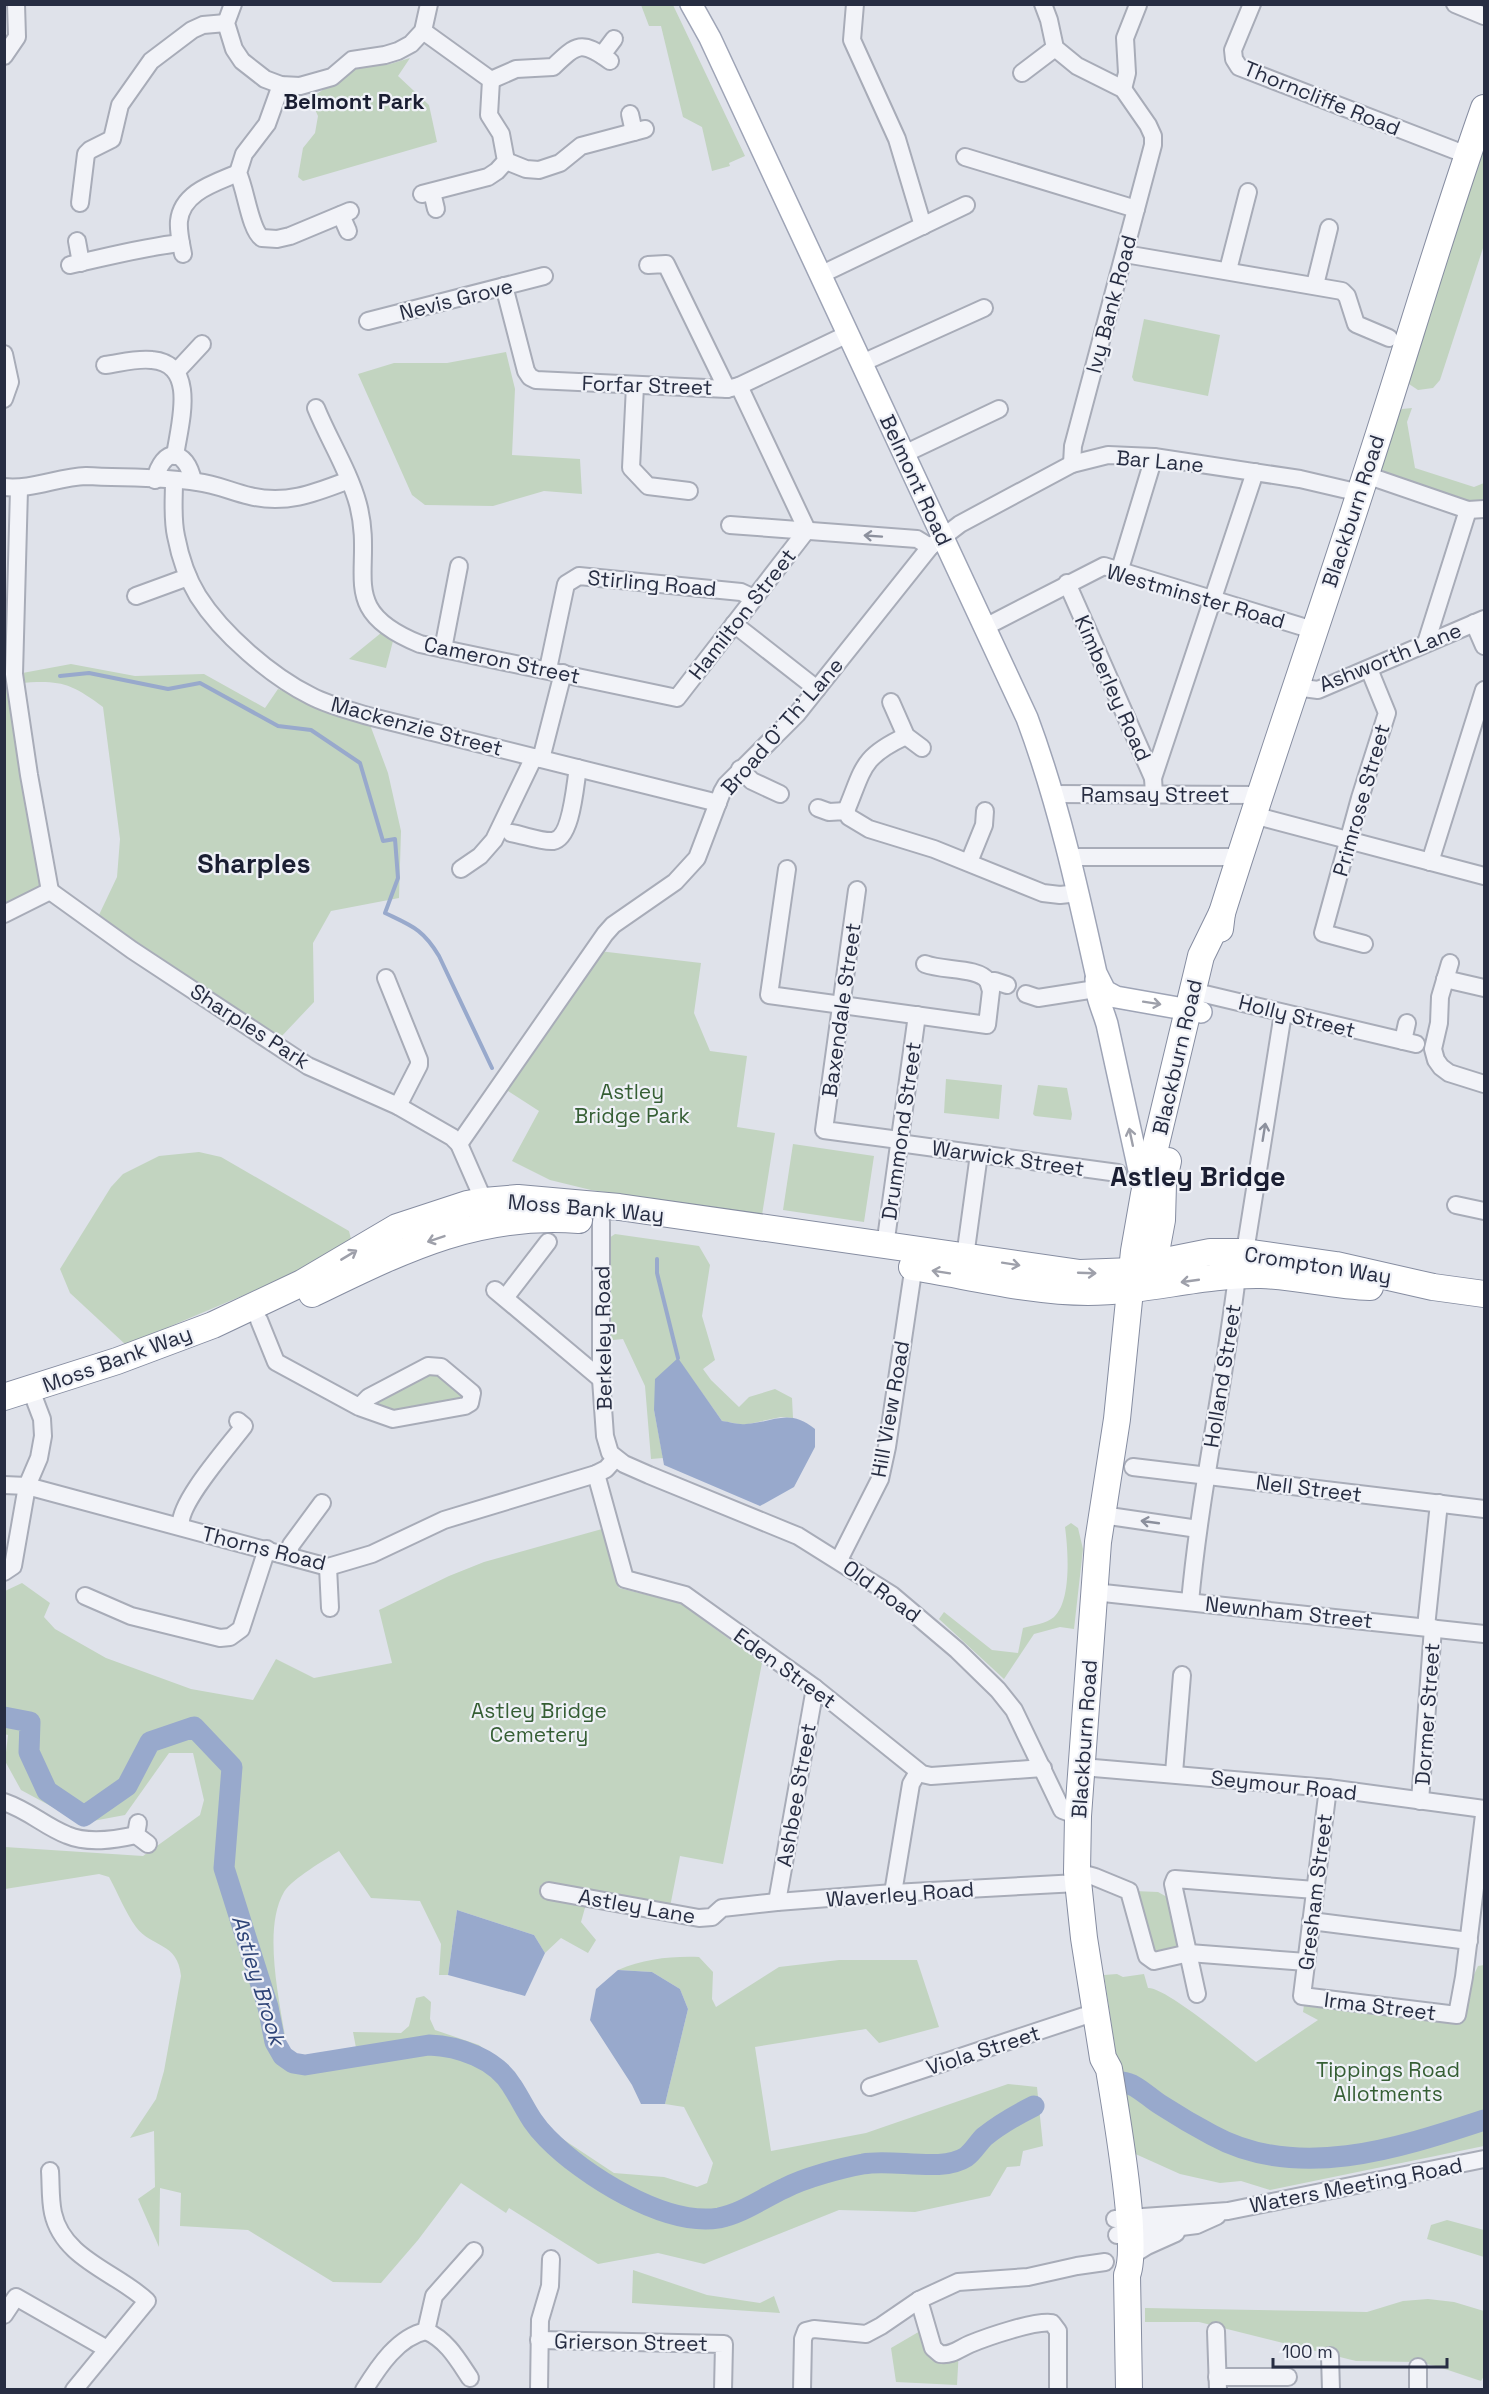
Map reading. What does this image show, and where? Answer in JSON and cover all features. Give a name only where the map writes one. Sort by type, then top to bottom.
[{"type":"highway","name":"Blackburn Road","points":[[1129,2390],[1124,2239],[1109,2069],[1103,2058],[1078,1878],[1078,1816],[1094,1592],[1102,1515],[1142,1276],[1134,1251],[1154,1189],[1196,1001],[1218,946],[1222,913],[1313,630],[1363,484],[1467,155],[1485,108]]},
{"type":"highway","name":"Blackburn Road","points":[[1117,1419],[1126,1342],[1142,1276],[1162,1220],[1154,1189]]},
{"type":"highway","name":"Moss Bank Way","points":[[4,1397],[34,1396],[120,1376],[259,1320],[478,1214],[518,1198],[619,1207],[885,1246],[914,1259],[965,1257],[1080,1273],[1142,1276]]},
{"type":"highway","name":"Moss Bank Way","points":[[4,1412],[34,1396],[213,1324],[302,1283],[398,1227],[478,1214],[521,1219],[556,1218],[601,1222],[914,1259],[1040,1288],[1086,1292],[1142,1276]]},
{"type":"highway","points":[[1162,1220],[1172,1235],[1186,1244],[1210,1252]]},
{"type":"highway","name":"Crompton Way","points":[[1142,1276],[1210,1252],[1241,1264],[1366,1270],[1433,1287],[1485,1294]]},
{"type":"highway","name":"Crompton Way","points":[[1142,1276],[1189,1281],[1241,1264]]},
{"type":"highway","points":[[1086,1292],[1106,1302],[1113,1310],[1126,1342]]},
{"type":"main road","name":"Belmont Road","points":[[691,4],[710,38],[904,454],[936,542],[985,627],[1027,718],[1044,762],[1070,857],[1154,1189]]},
{"type":"main road","points":[[1103,992],[1196,1001]]},
{"type":"street","points":[[4,56],[17,37],[15,4]]},
{"type":"street","points":[[233,4],[226,23],[234,49],[242,61],[265,79],[281,85],[300,86],[332,77],[352,60],[398,51],[411,44],[423,31],[429,4]]},
{"type":"street","points":[[855,4],[852,40],[897,139],[923,226]]},
{"type":"street","points":[[1043,4],[1055,48],[1077,66],[1123,90],[1127,73],[1125,38],[1138,5]]},
{"type":"street","name":"Thorncliffe Road","points":[[1252,4],[1233,50],[1234,59],[1239,67],[1467,155]]},
{"type":"street","points":[[1455,4],[1485,16]]},
{"type":"street","points":[[80,203],[76,184],[86,154],[90,150],[118,143],[120,105],[151,61],[192,30],[203,25],[226,23]]},
{"type":"street","points":[[423,31],[491,80]]},
{"type":"street","points":[[491,80],[516,69],[553,67],[571,49],[580,47],[589,48],[606,58],[614,39]]},
{"type":"street","points":[[1022,73],[1055,48]]},
{"type":"street","points":[[491,80],[489,115],[501,134],[506,161]]},
{"type":"street","points":[[281,85],[267,124],[244,154],[238,173],[245,187],[254,229],[262,238],[276,239],[290,236],[346,213],[348,231]]},
{"type":"street","name":"Ivy Bank Road","points":[[1072,464],[1073,446],[1153,146],[1153,136],[1148,125],[1123,90]]},
{"type":"street","points":[[506,161],[526,169],[539,170],[560,164],[581,146],[639,130],[630,114]]},
{"type":"street","points":[[965,157],[1136,209]]},
{"type":"street","points":[[436,209],[427,193],[488,177],[506,161]]},
{"type":"street","points":[[77,241],[76,264],[144,248],[182,248],[178,224],[185,204],[207,186],[238,173]]},
{"type":"street","points":[[1228,270],[1248,192]]},
{"type":"street","points":[[820,275],[966,205]]},
{"type":"street","points":[[1316,285],[1329,228]]},
{"type":"street","points":[[1125,254],[1316,285],[1345,293],[1356,324],[1389,338]]},
{"type":"street","points":[[648,265],[666,264],[807,530]]},
{"type":"street","name":"Nevis Grove","points":[[368,321],[544,276]]},
{"type":"street","name":"Forfar Street","points":[[504,286],[526,371],[536,380],[635,386],[733,387],[848,334]]},
{"type":"street","points":[[862,363],[984,308]]},
{"type":"street","points":[[176,372],[202,344]]},
{"type":"street","points":[[4,354],[10,382],[4,399]]},
{"type":"street","points":[[105,365],[150,359],[162,362],[176,372],[182,382],[184,398],[175,456]]},
{"type":"street","points":[[635,386],[631,468],[648,486],[689,491]]},
{"type":"street","name":"Cameron Street","points":[[316,408],[357,500],[363,528],[362,593],[373,614],[393,631],[420,644],[677,698]]},
{"type":"street","points":[[904,454],[999,409]]},
{"type":"street","name":"Bar Lane","points":[[936,542],[980,513],[1072,464],[1108,455],[1154,457],[1300,479],[1363,484],[1476,509]]},
{"type":"street","points":[[155,480],[161,463],[175,456],[189,464],[193,481]]},
{"type":"street","points":[[1120,569],[1154,457]]},
{"type":"street","points":[[1154,786],[1212,598],[1255,472]]},
{"type":"street","points":[[4,914],[50,891],[28,775],[14,674],[12,488],[74,477],[193,481],[218,485],[265,499],[284,500],[307,496],[349,480]]},
{"type":"street","name":"Mackenzie Street","points":[[174,481],[175,534],[188,577],[208,611],[261,662],[311,696],[372,717],[718,803]]},
{"type":"street","points":[[1426,643],[1476,509]]},
{"type":"street","points":[[730,525],[936,542]]},
{"type":"street","name":"Hamilton Street","points":[[677,698],[807,530]]},
{"type":"street","name":"Broad O' Th' Lane","points":[[459,1144],[605,934],[613,925],[681,878],[697,858],[726,785],[791,721],[936,542]]},
{"type":"street","points":[[443,649],[459,566]]},
{"type":"street","name":"Westminster Road","points":[[985,627],[1099,567],[1108,566],[1313,630]]},
{"type":"street","name":"Stirling Road","points":[[459,870],[480,856],[494,840],[537,758],[555,671],[566,584],[579,576],[741,592],[754,598]]},
{"type":"street","points":[[136,596],[188,577]]},
{"type":"street","name":"Kimberley Road","points":[[1067,583],[1154,786]]},
{"type":"street","points":[[1479,621],[1485,646]]},
{"type":"street","name":"Ashworth Lane","points":[[1295,687],[1318,690],[1479,621]]},
{"type":"street","points":[[734,624],[817,689]]},
{"type":"street","name":"Primrose Street","points":[[1364,944],[1323,933],[1348,840],[1387,713],[1369,669]]},
{"type":"street","points":[[1430,862],[1485,690]]},
{"type":"street","points":[[891,702],[906,736],[922,748]]},
{"type":"street","points":[[906,736],[873,753],[866,763],[846,811],[849,817],[869,829],[969,862],[1042,893],[1060,895],[1079,893]]},
{"type":"street","points":[[511,833],[549,841],[561,837],[566,831],[578,768]]},
{"type":"street","points":[[740,769],[752,781],[780,794]]},
{"type":"street","name":"Ramsay Street","points":[[1052,794],[1154,786],[1256,805],[1348,840],[1485,876]]},
{"type":"street","points":[[969,862],[984,825],[986,807]]},
{"type":"street","points":[[818,808],[829,812],[846,811]]},
{"type":"street","points":[[1070,857],[1240,857]]},
{"type":"street","points":[[787,869],[769,994],[987,1025],[991,991],[988,981]]},
{"type":"street","name":"Baxendale Street","points":[[824,1130],[857,890]]},
{"type":"street","name":"Sharples Park","points":[[50,891],[132,950],[308,1066],[398,1106],[452,1137],[459,1144]]},
{"type":"street","points":[[925,964],[939,969],[978,973],[988,981],[1007,985]]},
{"type":"street","points":[[1485,988],[1448,971],[1440,997],[1439,1023],[1433,1049],[1436,1060],[1449,1073],[1485,1084]]},
{"type":"street","points":[[386,978],[418,1060],[418,1065],[398,1106]]},
{"type":"street","points":[[1026,994],[1038,998],[1103,992]]},
{"type":"street","name":"Holly Street","points":[[1196,1001],[1283,1012],[1409,1043],[1407,1023]]},
{"type":"street","name":"Holland Street","points":[[1190,1602],[1205,1476],[1283,1012]]},
{"type":"street","name":"Drummond Street","points":[[885,1246],[917,1015]]},
{"type":"street","name":"Warwick Street","points":[[824,1130],[1118,1173]]},
{"type":"street","points":[[459,1144],[478,1214]]},
{"type":"street","points":[[965,1257],[979,1154]]},
{"type":"street","points":[[1456,1204],[1485,1211]]},
{"type":"street","name":"Berkeley Road","points":[[601,1222],[601,1379],[605,1436],[613,1456]]},
{"type":"street","points":[[548,1242],[500,1294],[601,1379]]},
{"type":"street","name":"Hill View Road","points":[[839,1560],[880,1479],[887,1447],[914,1259]]},
{"type":"street","points":[[259,1320],[276,1362],[359,1407],[393,1419],[465,1406],[470,1402],[472,1393],[441,1367],[434,1365],[369,1397],[359,1407]]},
{"type":"street","points":[[4,1572],[13,1566],[27,1486],[39,1458],[43,1436],[42,1419],[34,1396]]},
{"type":"street","points":[[181,1527],[181,1517],[194,1492],[244,1426],[238,1421]]},
{"type":"street","name":"Old Road","points":[[613,1456],[649,1475],[798,1536],[892,1595],[998,1690],[1014,1710],[1062,1810],[1078,1816]]},
{"type":"street","name":"Thorns Road","points":[[4,1485],[27,1486],[328,1567],[372,1554],[444,1520],[596,1474],[606,1469],[613,1456]]},
{"type":"street","name":"Nell Street","points":[[1133,1467],[1485,1509]]},
{"type":"street","name":"Eden Street","points":[[596,1474],[625,1579],[685,1595],[815,1688],[918,1772]]},
{"type":"street","points":[[288,1555],[291,1545],[322,1503]]},
{"type":"street","name":"Dormer Street","points":[[1420,1801],[1429,1627],[1439,1503]]},
{"type":"street","points":[[1102,1515],[1198,1529]]},
{"type":"street","points":[[85,1596],[131,1616],[220,1638],[230,1637],[241,1629],[267,1549]]},
{"type":"street","points":[[328,1567],[330,1608]]},
{"type":"street","name":"Newnham Street","points":[[1094,1592],[1485,1634]]},
{"type":"street","points":[[1174,1773],[1182,1675]]},
{"type":"street","name":"Ashbee Street","points":[[777,1902],[815,1688]]},
{"type":"street","name":"Seymour Road","points":[[1082,1767],[1174,1773],[1328,1788],[1485,1809]]},
{"type":"street","points":[[893,1893],[911,1784],[918,1772],[931,1776],[1043,1768]]},
{"type":"street","name":"Gresham Street","points":[[1302,1996],[1328,1788]]},
{"type":"street","points":[[4,1802],[24,1809],[69,1836],[109,1841],[141,1834]]},
{"type":"street","points":[[1311,1921],[1468,1941],[1485,1815]]},
{"type":"street","points":[[1078,1878],[1095,1877],[1129,1891],[1150,1960],[1157,1962],[1189,1953],[1306,1962]]},
{"type":"street","name":"Waverley Road","points":[[722,1908],[1078,1878]]},
{"type":"street","points":[[1197,1994],[1173,1884],[1176,1879],[1315,1890]]},
{"type":"street","name":"Astley Lane","points":[[549,1890],[699,1918],[712,1917],[722,1908]]},
{"type":"street","name":"Irma Street","points":[[1302,1996],[1457,2016],[1468,1941]]},
{"type":"street","name":"Viola Street","points":[[870,2087],[1096,2012]]},
{"type":"street","name":"Waters Meeting Road","points":[[1124,2239],[1228,2211],[1485,2159]]},
{"type":"street","points":[[50,2171],[53,2215],[68,2243],[86,2260],[133,2288],[147,2301],[74,2390]]},
{"type":"street","name":"Waters Meeting Road","points":[[1124,2239],[1197,2225],[1228,2211]]},
{"type":"street","points":[[426,2331],[434,2296],[466,2269],[474,2251]]},
{"type":"street","points":[[539,2390],[540,2320],[550,2286],[551,2259]]},
{"type":"street","points":[[802,2390],[803,2339],[806,2331],[814,2329],[855,2333],[872,2332],[919,2300],[968,2280],[1028,2277],[1105,2262]]},
{"type":"street","points":[[4,2315],[16,2297],[107,2349]]},
{"type":"street","points":[[919,2300],[933,2348],[940,2354],[950,2354],[981,2340],[1036,2324],[1052,2323],[1058,2331],[1058,2390]]},
{"type":"street","points":[[364,2390],[372,2376],[399,2344],[410,2336],[426,2331],[446,2344],[462,2377]]},
{"type":"street","points":[[1216,2331],[1217,2383],[1288,2377]]},
{"type":"street","name":"Grierson Street","points":[[539,2340],[724,2344],[723,2390]]},
{"type":"street","points":[[1330,2356],[1331,2390]]},
{"type":"street","points":[[1418,2367],[1418,2390]]},
{"type":"green space","points":[[641,5],[673,5],[745,156],[729,163],[730,166],[712,171],[702,127],[683,117],[661,26],[649,26]]},
{"type":"green space","points":[[410,58],[398,76],[429,105],[437,142],[303,181],[298,177],[303,148],[315,133],[318,116],[313,105],[304,98],[314,96],[354,68],[390,64]]},
{"type":"green space","points":[[1481,150],[1484,151],[1484,245],[1440,380],[1433,388],[1418,390],[1406,382]]},
{"type":"green space","points":[[1144,319],[1220,335],[1208,396],[1134,381],[1132,377]]},
{"type":"green space","points":[[506,352],[515,389],[512,455],[580,459],[582,494],[544,491],[493,506],[425,505],[412,495],[358,374],[394,363],[447,363]]},
{"type":"green space","points":[[1412,408],[1407,422],[1415,468],[1474,487],[1484,483],[1484,499],[1476,502],[1465,500],[1385,473],[1381,468],[1395,416],[1402,409]]},
{"type":"green space","points":[[381,633],[393,641],[386,668],[349,659]]},
{"type":"green space","points":[[71,664],[135,676],[204,674],[265,708],[278,689],[369,722],[388,773],[401,831],[399,898],[331,911],[313,943],[314,1002],[280,1038],[98,917],[117,877],[120,839],[103,707],[82,692],[64,684],[19,683],[17,674]]},
{"type":"green space","points":[[5,667],[14,674],[50,891],[5,914]]},
{"type":"green space","name":"Astley Bridge Park","points":[[599,951],[701,963],[694,1013],[710,1051],[747,1056],[737,1127],[775,1133],[762,1215],[591,1190],[550,1180],[512,1161],[539,1111],[505,1089]]},
{"type":"green space","points":[[946,1079],[1002,1085],[999,1119],[944,1113]]},
{"type":"green space","points":[[1038,1085],[1067,1088],[1071,1120],[1033,1114]]},
{"type":"green space","points":[[793,1144],[874,1156],[864,1222],[783,1210]]},
{"type":"green space","points":[[199,1152],[221,1157],[349,1231],[351,1239],[296,1273],[126,1345],[70,1293],[60,1269],[111,1187],[123,1174],[159,1156]]},
{"type":"green space","points":[[615,1234],[699,1246],[710,1265],[702,1316],[715,1360],[703,1369],[739,1407],[749,1397],[775,1389],[792,1398],[793,1418],[781,1417],[744,1425],[722,1421],[678,1359],[654,1410],[663,1458],[651,1459],[645,1386],[623,1339],[604,1341],[609,1238]]},
{"type":"green space","points":[[427,1370],[441,1372],[466,1399],[392,1414],[375,1407],[373,1402]]},
{"type":"green space","points":[[1071,1523],[1078,1528],[1083,1549],[1074,1629],[1060,1627],[1034,1634],[1004,1679],[939,1619],[944,1612],[992,1650],[1018,1653],[1023,1628],[1047,1621],[1054,1617],[1060,1609],[1064,1599],[1067,1574],[1065,1527]]},
{"type":"green space","name":"Astley Bridge Cemetery","points":[[602,1529],[619,1588],[680,1603],[762,1663],[723,1864],[680,1856],[670,1907],[590,1890],[581,1922],[596,1940],[588,1953],[561,1938],[545,1953],[534,1935],[457,1910],[448,1975],[439,1975],[441,1944],[420,1901],[371,1898],[339,1851],[294,1881],[284,1892],[277,1908],[274,1928],[275,1972],[288,2055],[299,2061],[357,2053],[353,2032],[401,2033],[409,2026],[416,1998],[424,1996],[431,2002],[430,2019],[435,2030],[479,2045],[515,2077],[546,2128],[614,2173],[664,2177],[697,2187],[707,2183],[713,2163],[684,2107],[665,2104],[688,2009],[680,1989],[652,1972],[618,1970],[658,1959],[699,1957],[713,1972],[712,1999],[716,2007],[779,1967],[839,1960],[917,1960],[939,2027],[879,2043],[866,2029],[755,2047],[771,2151],[866,2133],[1008,2084],[1037,2087],[1043,2146],[1023,2151],[1020,2166],[1007,2167],[990,2196],[915,2212],[839,2210],[704,2264],[658,2253],[598,2264],[509,2208],[506,2213],[461,2183],[418,2240],[381,2283],[333,2282],[248,2230],[180,2226],[181,2193],[160,2188],[159,2247],[138,2199],[155,2187],[154,2131],[130,2138],[156,2099],[164,2071],[181,1976],[179,1965],[170,1951],[149,1939],[136,1927],[109,1877],[99,1874],[5,1889],[5,1847],[143,1856],[200,1815],[204,1800],[193,1753],[169,1753],[125,1815],[82,1823],[21,1790],[5,1761],[8,1735],[4,1734],[5,1591],[22,1583],[50,1603],[44,1617],[55,1629],[106,1658],[191,1689],[253,1700],[276,1659],[314,1678],[392,1663],[379,1610],[449,1576],[484,1562]]},
{"type":"green space","points":[[1134,1891],[1158,1892],[1167,1897],[1182,1949],[1156,1955],[1149,1947]]},
{"type":"green space","name":"Tippings Road Allotments","points":[[1484,1965],[1484,2146],[1270,2190],[1241,2181],[1220,2183],[1180,2174],[1131,2152],[1104,1975],[1117,1974],[1123,1977],[1144,1974],[1148,1988],[1157,1990],[1185,2007],[1256,2062],[1318,2020],[1303,2012],[1306,1991],[1447,2010],[1470,1983],[1478,1966]]},
{"type":"green space","points":[[1447,2220],[1484,2230],[1484,2257],[1427,2239],[1431,2225]]},
{"type":"green space","points":[[633,2270],[707,2295],[760,2303],[774,2296],[780,2313],[632,2303]]},
{"type":"green space","points":[[1428,2299],[1454,2302],[1484,2311],[1484,2376],[1481,2381],[1416,2362],[1356,2361],[1199,2322],[1145,2322],[1145,2308],[1367,2312],[1403,2301]]},
{"type":"green space","points":[[927,2327],[933,2348],[959,2349],[957,2385],[896,2382],[891,2348]]},
{"type":"water","points":[[678,1358],[722,1421],[743,1424],[789,1418],[797,1419],[815,1429],[815,1447],[794,1487],[760,1506],[664,1465],[654,1410],[655,1379]]},
{"type":"water","points":[[457,1910],[534,1935],[545,1953],[525,1996],[448,1975]]},
{"type":"water","points":[[618,1970],[652,1972],[680,1989],[688,2009],[665,2104],[641,2104],[632,2085],[590,2020],[596,1989]]},
{"type":"waterway","points":[[60,676],[89,673],[168,689],[200,683],[278,726],[311,730],[360,763],[383,841],[395,839],[398,878],[385,913],[416,929],[433,947],[492,1068]]},
{"type":"waterway","points":[[657,1259],[657,1273],[678,1358]]},
{"type":"waterway","name":"Astley Brook","points":[[4,1717],[30,1722],[29,1752],[47,1791],[84,1816],[127,1786],[150,1742],[194,1727],[232,1767],[224,1868],[268,2007],[275,2042],[283,2056],[293,2063],[305,2065],[429,2045],[464,2051],[487,2061],[505,2077],[536,2125],[563,2152],[603,2182],[650,2206],[698,2219],[719,2218],[745,2209],[793,2184],[844,2168],[875,2163],[931,2165],[956,2162],[969,2155],[984,2137],[996,2128],[1034,2106]]},
{"type":"waterway","name":"Astley Brook","points":[[1122,2082],[1137,2088],[1186,2121],[1212,2135],[1245,2149],[1278,2156],[1313,2158],[1348,2156],[1418,2141],[1484,2120]]},
{"type":"district","name":"Belmont Park","points":[[354,101]]},
{"type":"district","name":"Sharples","points":[[254,863]]},
{"type":"district","name":"Astley Bridge","points":[[1198,1176]]}]
